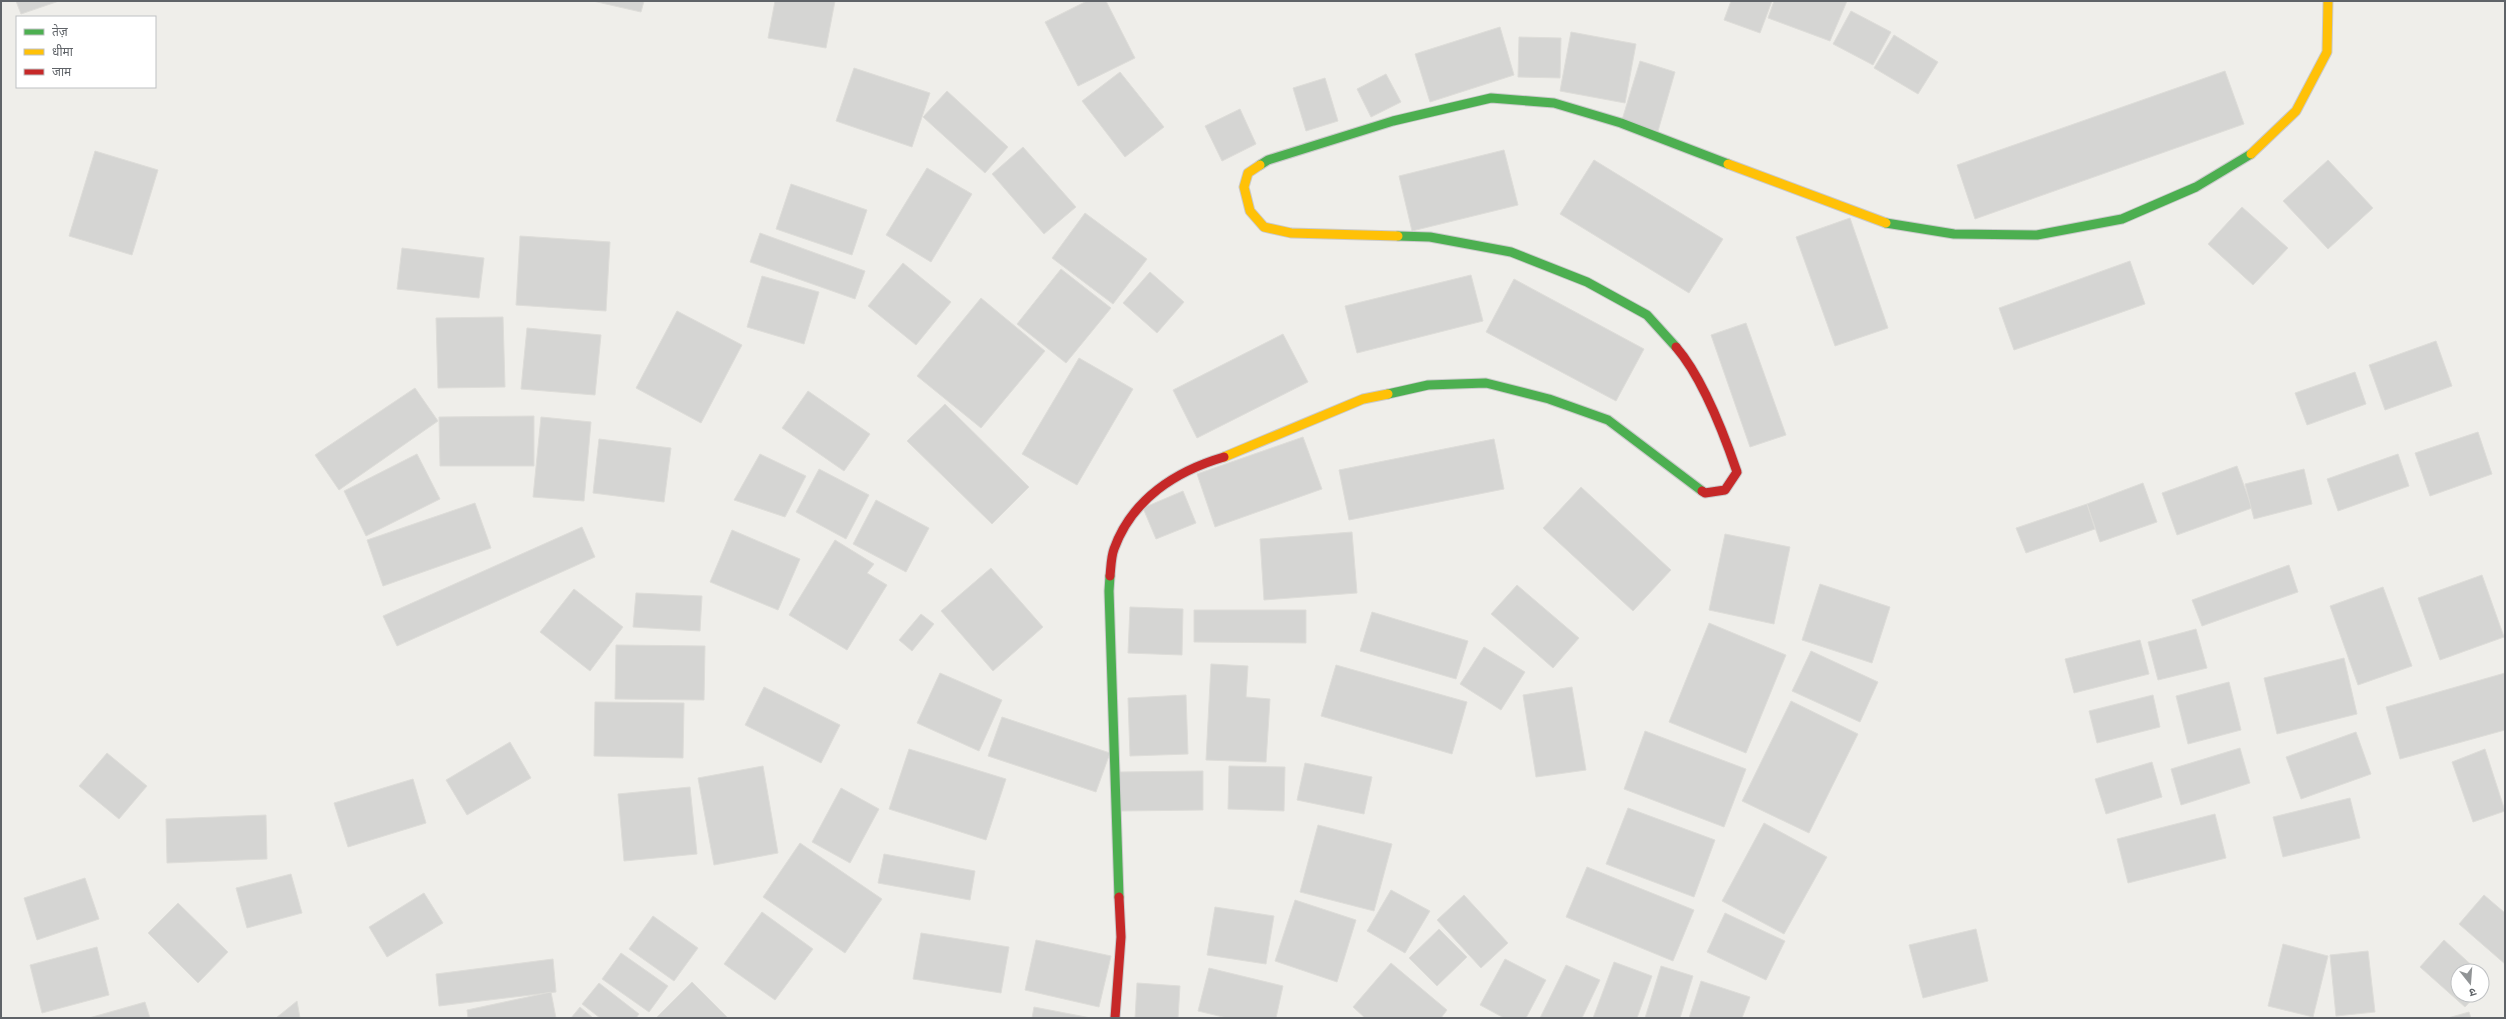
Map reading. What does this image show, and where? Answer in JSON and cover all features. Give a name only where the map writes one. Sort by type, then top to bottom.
[{"type":"street","points":[[1115,1018],[1121,937],[1110,607],[1111,571],[1113,550],[1129,516],[1164,484],[1196,465],[1234,454],[1363,399],[1428,385],[1486,383],[1549,399],[1608,420],[1646,446],[1705,493],[1726,490],[1737,472],[1727,443],[1687,360],[1647,315],[1586,282],[1511,252],[1430,237],[1291,233],[1264,226],[1250,211],[1244,187],[1248,172],[1268,160],[1393,121],[1491,98],[1554,103],[1621,122],[1881,222],[1954,234],[2037,235],[2122,218],[2196,187],[2248,157],[2296,111],[2327,52],[2328,1]]},
{"type":"building","points":[[16,1],[59,1],[21,14]]},
{"type":"building","points":[[593,1],[644,1],[641,12]]},
{"type":"building","points":[[775,1],[835,1],[826,48],[768,38]]},
{"type":"building","points":[[1087,1],[1106,1],[1135,58],[1078,86],[1045,22]]},
{"type":"building","points":[[1731,1],[1772,1],[1760,33],[1724,20]]},
{"type":"building","points":[[1774,1],[1847,1],[1830,41],[1768,18]]},
{"type":"building","points":[[1851,11],[1891,32],[1873,65],[1833,44]]},
{"type":"building","points":[[1500,27],[1514,75],[1430,102],[1415,54]]},
{"type":"building","points":[[1571,32],[1636,44],[1625,103],[1560,91]]},
{"type":"building","points":[[1894,35],[1938,62],[1918,94],[1874,68]]},
{"type":"building","points":[[1519,37],[1561,38],[1560,78],[1518,77]]},
{"type":"building","points":[[1640,61],[1675,72],[1658,131],[1622,120]]},
{"type":"building","points":[[854,68],[930,93],[912,147],[836,121]]},
{"type":"building","points":[[2225,71],[2244,124],[1975,219],[1957,165]]},
{"type":"building","points":[[1120,72],[1164,127],[1125,157],[1082,101]]},
{"type":"building","points":[[1386,74],[1401,102],[1371,117],[1357,89]]},
{"type":"building","points":[[1325,78],[1338,121],[1306,131],[1293,88]]},
{"type":"building","points":[[947,91],[1008,147],[985,173],[923,117]]},
{"type":"building","points":[[1240,109],[1256,144],[1222,161],[1205,126]]},
{"type":"building","points":[[1023,147],[1076,207],[1044,234],[992,174]]},
{"type":"building","points":[[1504,150],[1518,205],[1412,231],[1399,176]]},
{"type":"building","points":[[95,151],[158,170],[132,255],[69,236]]},
{"type":"building","points":[[1594,160],[1723,239],[1689,293],[1560,214]]},
{"type":"building","points":[[2328,160],[2373,208],[2328,249],[2283,201]]},
{"type":"building","points":[[927,168],[972,194],[931,262],[886,235]]},
{"type":"building","points":[[791,184],[867,210],[852,255],[776,229]]},
{"type":"building","points":[[2242,207],[2288,248],[2253,285],[2208,244]]},
{"type":"building","points":[[1085,213],[1147,259],[1113,304],[1052,258]]},
{"type":"building","points":[[1850,218],[1888,328],[1835,346],[1796,237]]},
{"type":"building","points":[[760,233],[865,271],[855,299],[750,262]]},
{"type":"building","points":[[520,236],[610,242],[606,311],[516,305]]},
{"type":"building","points":[[402,248],[484,258],[479,298],[397,289]]},
{"type":"building","points":[[2130,261],[2145,304],[2014,350],[1999,308]]},
{"type":"building","points":[[903,263],[951,302],[916,345],[868,306]]},
{"type":"building","points":[[1061,269],[1111,308],[1066,363],[1017,324]]},
{"type":"building","points":[[1150,272],[1184,302],[1157,333],[1123,303]]},
{"type":"building","points":[[1471,275],[1483,321],[1357,353],[1345,306]]},
{"type":"building","points":[[762,276],[819,292],[804,344],[747,327]]},
{"type":"building","points":[[1514,279],[1644,349],[1616,401],[1486,332]]},
{"type":"building","points":[[981,298],[1045,351],[981,428],[917,376]]},
{"type":"building","points":[[677,311],[742,345],[701,423],[636,388]]},
{"type":"building","points":[[503,317],[505,387],[438,388],[436,318]]},
{"type":"building","points":[[1746,323],[1786,435],[1750,447],[1711,335]]},
{"type":"building","points":[[527,328],[601,335],[595,395],[521,389]]},
{"type":"building","points":[[1283,334],[1308,382],[1197,438],[1173,390]]},
{"type":"building","points":[[2436,341],[2452,386],[2385,410],[2369,365]]},
{"type":"building","points":[[1079,358],[1133,389],[1077,485],[1022,454]]},
{"type":"building","points":[[2355,372],[2366,404],[2307,425],[2295,393]]},
{"type":"building","points":[[415,388],[438,421],[339,490],[315,455]]},
{"type":"building","points":[[808,391],[870,434],[844,471],[782,428]]},
{"type":"building","points":[[945,404],[1029,487],[992,524],[907,441]]},
{"type":"building","points":[[534,416],[534,466],[440,466],[439,417]]},
{"type":"building","points":[[541,417],[591,422],[584,501],[533,497]]},
{"type":"building","points":[[2478,432],[2492,474],[2430,496],[2415,453]]},
{"type":"building","points":[[1303,437],[1322,489],[1215,527],[1197,474]]},
{"type":"building","points":[[599,439],[671,448],[664,502],[593,493]]},
{"type":"building","points":[[1494,439],[1504,489],[1349,520],[1339,470]]},
{"type":"building","points":[[417,454],[440,499],[366,536],[344,491]]},
{"type":"building","points":[[760,454],[806,476],[785,517],[734,500]]},
{"type":"building","points":[[2398,454],[2409,486],[2338,511],[2327,479]]},
{"type":"building","points":[[2237,466],[2252,508],[2177,535],[2162,493]]},
{"type":"building","points":[[819,469],[869,495],[846,539],[796,512]]},
{"type":"building","points":[[2304,469],[2312,504],[2254,519],[2245,484]]},
{"type":"building","points":[[2143,483],[2157,522],[2100,542],[2087,504]]},
{"type":"building","points":[[1581,487],[1671,570],[1633,611],[1543,528]]},
{"type":"building","points":[[1183,491],[1196,523],[1156,539],[1143,508]]},
{"type":"building","points":[[876,500],[929,528],[906,572],[853,544]]},
{"type":"building","points":[[475,503],[491,548],[383,586],[367,540]]},
{"type":"building","points":[[2087,504],[2095,529],[2026,553],[2016,528]]},
{"type":"building","points":[[582,527],[595,557],[397,646],[383,616]]},
{"type":"building","points":[[732,530],[800,559],[778,610],[710,582]]},
{"type":"building","points":[[1352,532],[1357,593],[1264,600],[1260,539]]},
{"type":"building","points":[[1725,534],[1790,547],[1774,624],[1709,610]]},
{"type":"building","points":[[835,540],[874,564],[867,573],[887,585],[847,650],[789,615]]},
{"type":"building","points":[[2289,565],[2298,592],[2202,626],[2192,600]]},
{"type":"building","points":[[991,568],[1043,627],[993,671],[941,611]]},
{"type":"building","points":[[2482,575],[2504,637],[2440,660],[2418,598]]},
{"type":"building","points":[[1820,584],[1890,607],[1872,663],[1802,640]]},
{"type":"building","points":[[1517,585],[1579,638],[1553,668],[1491,614]]},
{"type":"building","points":[[2383,587],[2412,666],[2358,685],[2330,606]]},
{"type":"building","points":[[574,589],[623,627],[590,671],[540,632]]},
{"type":"building","points":[[636,593],[702,596],[700,631],[633,627]]},
{"type":"building","points":[[1130,607],[1183,609],[1182,655],[1128,653]]},
{"type":"building","points":[[1194,610],[1306,610],[1306,643],[1194,642]]},
{"type":"building","points":[[1372,612],[1468,641],[1456,679],[1360,651]]},
{"type":"building","points":[[921,614],[934,624],[912,651],[899,640]]},
{"type":"building","points":[[1709,623],[1786,655],[1746,753],[1669,722]]},
{"type":"building","points":[[2196,629],[2207,668],[2158,680],[2148,642]]},
{"type":"building","points":[[2140,640],[2149,674],[2074,693],[2065,659]]},
{"type":"building","points":[[616,645],[705,646],[704,700],[615,699]]},
{"type":"building","points":[[1484,647],[1525,672],[1501,710],[1460,684]]},
{"type":"building","points":[[1811,651],[1878,682],[1860,722],[1792,691]]},
{"type":"building","points":[[2344,658],[2357,714],[2277,734],[2264,678]]},
{"type":"building","points":[[1211,664],[1248,666],[1246,697],[1270,699],[1266,762],[1206,760]]},
{"type":"building","points":[[1336,665],[1467,702],[1452,754],[1321,716]]},
{"type":"building","points":[[940,673],[1002,700],[979,751],[917,723]]},
{"type":"building","points":[[2505,673],[2505,730],[2400,759],[2386,707]]},
{"type":"building","points":[[2229,682],[2241,730],[2188,744],[2176,696]]},
{"type":"building","points":[[764,687],[840,725],[821,763],[745,725]]},
{"type":"building","points":[[1572,687],[1586,770],[1536,777],[1523,695]]},
{"type":"building","points":[[1186,695],[1188,754],[1130,756],[1128,698]]},
{"type":"building","points":[[2153,695],[2160,727],[2097,743],[2089,711]]},
{"type":"building","points":[[1791,701],[1858,734],[1809,833],[1742,801]]},
{"type":"building","points":[[595,702],[684,703],[683,758],[594,756]]},
{"type":"building","points":[[1002,717],[1110,753],[1096,792],[988,756]]},
{"type":"building","points":[[1645,731],[1746,769],[1724,827],[1624,789]]},
{"type":"building","points":[[2356,732],[2371,774],[2301,799],[2286,757]]},
{"type":"building","points":[[510,742],[531,778],[467,815],[446,780]]},
{"type":"building","points":[[2240,748],[2250,783],[2181,805],[2171,769]]},
{"type":"building","points":[[909,749],[1006,779],[986,840],[889,809]]},
{"type":"building","points":[[2485,749],[2505,811],[2473,822],[2452,762]]},
{"type":"building","points":[[107,753],[147,786],[119,819],[79,786]]},
{"type":"building","points":[[2152,762],[2162,797],[2106,814],[2095,779]]},
{"type":"building","points":[[1305,763],[1372,777],[1364,814],[1297,800]]},
{"type":"building","points":[[763,766],[778,853],[714,865],[698,778]]},
{"type":"building","points":[[1229,766],[1285,767],[1284,811],[1228,809]]},
{"type":"building","points":[[1203,771],[1203,810],[1120,811],[1120,772]]},
{"type":"building","points":[[413,779],[426,823],[348,847],[334,803]]},
{"type":"building","points":[[690,787],[697,854],[624,861],[618,794]]},
{"type":"building","points":[[841,788],[879,809],[850,863],[812,842]]},
{"type":"building","points":[[2350,798],[2360,838],[2283,857],[2273,817]]},
{"type":"building","points":[[1628,808],[1715,840],[1694,897],[1606,864]]},
{"type":"building","points":[[2215,814],[2226,858],[2128,883],[2117,839]]},
{"type":"building","points":[[266,815],[267,859],[167,863],[166,819]]},
{"type":"building","points":[[1764,823],[1827,857],[1784,934],[1722,901]]},
{"type":"building","points":[[1318,825],[1392,844],[1374,911],[1300,892]]},
{"type":"building","points":[[800,843],[882,899],[845,953],[763,897]]},
{"type":"building","points":[[884,854],[975,871],[970,900],[878,883]]},
{"type":"building","points":[[1587,867],[1694,910],[1673,961],[1566,917]]},
{"type":"building","points":[[291,874],[302,913],[247,928],[236,888]]},
{"type":"building","points":[[85,878],[99,919],[37,940],[24,898]]},
{"type":"building","points":[[1391,890],[1430,911],[1405,953],[1367,931]]},
{"type":"building","points":[[424,893],[443,923],[387,957],[369,927]]},
{"type":"building","points":[[1464,895],[1508,943],[1481,968],[1437,920]]},
{"type":"building","points":[[2484,895],[2505,913],[2505,964],[2459,924]]},
{"type":"building","points":[[1295,900],[1356,920],[1337,982],[1275,961]]},
{"type":"building","points":[[178,903],[228,952],[198,983],[148,933]]},
{"type":"building","points":[[1215,907],[1274,916],[1266,964],[1207,955]]},
{"type":"building","points":[[762,912],[813,949],[775,1000],[724,964]]},
{"type":"building","points":[[1725,913],[1785,941],[1766,980],[1707,952]]},
{"type":"building","points":[[653,916],[698,948],[674,981],[629,949]]},
{"type":"building","points":[[1439,929],[1467,957],[1437,986],[1409,958]]},
{"type":"building","points":[[1976,929],[1988,981],[1923,998],[1909,945]]},
{"type":"building","points":[[921,933],[1009,947],[1001,993],[913,979]]},
{"type":"building","points":[[1036,940],[1111,956],[1099,1007],[1025,990]]},
{"type":"building","points":[[2444,940],[2469,963],[2450,963],[2450,994],[2420,967]]},
{"type":"building","points":[[2283,944],[2328,956],[2313,1017],[2268,1006]]},
{"type":"building","points":[[97,947],[109,995],[42,1013],[30,965]]},
{"type":"building","points":[[2368,951],[2375,1012],[2336,1016],[2330,955]]},
{"type":"building","points":[[621,953],[668,986],[649,1012],[602,979]]},
{"type":"building","points":[[553,959],[556,992],[439,1006],[436,974]]},
{"type":"building","points":[[1505,959],[1546,980],[1526,1018],[1504,1018],[1480,1005]]},
{"type":"building","points":[[1614,962],[1652,976],[1637,1018],[1593,1018]]},
{"type":"building","points":[[1391,963],[1447,1010],[1441,1018],[1365,1018],[1353,1007]]},
{"type":"building","points":[[1566,965],[1600,980],[1582,1018],[1540,1018]]},
{"type":"building","points":[[1661,966],[1693,976],[1680,1018],[1645,1018]]},
{"type":"building","points":[[1209,968],[1283,986],[1276,1018],[1227,1018],[1198,1011]]},
{"type":"building","points":[[1701,981],[1750,997],[1742,1018],[1689,1018]]},
{"type":"building","points":[[692,982],[728,1018],[656,1018]]},
{"type":"building","points":[[599,983],[639,1014],[636,1018],[600,1018],[582,1004]]},
{"type":"building","points":[[1137,983],[1180,986],[1178,1018],[1135,1018]]},
{"type":"building","points":[[551,992],[556,1018],[468,1018],[467,1010]]},
{"type":"building","points":[[297,1001],[300,1018],[276,1018]]},
{"type":"building","points":[[145,1002],[150,1018],[89,1018]]},
{"type":"building","points":[[2460,1003],[2469,1003],[2465,1007]]},
{"type":"building","points":[[580,1007],[593,1018],[571,1018]]},
{"type":"building","points":[[1034,1007],[1091,1018],[1032,1018]]},
{"type":"building","points":[[2469,1012],[2471,1018],[2448,1018]]},
{"type":"traffic: fast","points":[[1260,165],[1268,160],[1393,121],[1491,98],[1554,103],[1621,123],[1728,164]]},
{"type":"traffic: fast","points":[[1886,223],[1954,234],[2037,235],[2122,219],[2196,187],[2251,154]]},
{"type":"traffic: fast","points":[[1398,236],[1430,237],[1511,252],[1587,282],[1647,315],[1676,347]]},
{"type":"traffic: fast","points":[[1388,394],[1428,385],[1486,383],[1549,399],[1608,420],[1702,491]]},
{"type":"traffic: fast","points":[[1110,576],[1109,591],[1119,897]]},
{"type":"traffic: slow","points":[[2251,154],[2296,111],[2327,52],[2328,1]]},
{"type":"traffic: slow","points":[[1728,164],[1886,223]]},
{"type":"traffic: slow","points":[[1260,165],[1248,173],[1244,187],[1250,211],[1264,227],[1291,233],[1398,236]]},
{"type":"traffic: slow","points":[[1224,457],[1363,399],[1388,394]]},
{"type":"traffic: jam","points":[[1676,347],[1686,359],[1695,374],[1711,406],[1737,472],[1725,490],[1705,493],[1702,491]]},
{"type":"traffic: jam","points":[[1110,576],[1113,552],[1122,531],[1144,502],[1173,479],[1189,470],[1224,457]]},
{"type":"traffic: jam","points":[[1115,1018],[1121,937],[1119,897]]}]
